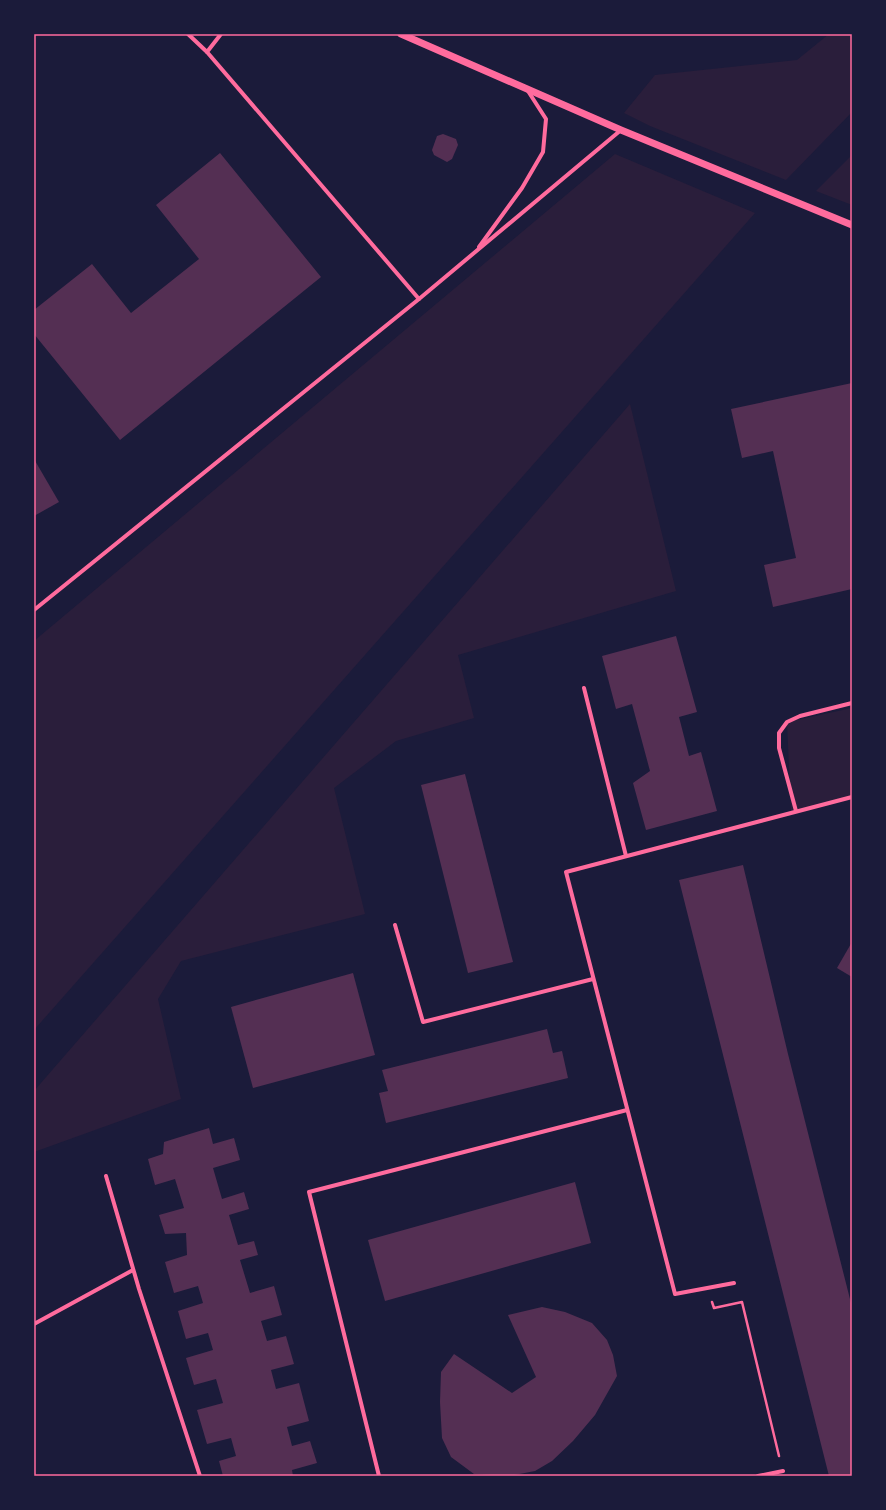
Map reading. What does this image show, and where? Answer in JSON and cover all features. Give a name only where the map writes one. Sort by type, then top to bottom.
[{"type":"street","points":[[188,34],[207,52],[419,299]]},
{"type":"street","points":[[207,52],[221,34]]},
{"type":"street","points":[[401,34],[621,130],[852,225]]},
{"type":"street","points":[[474,252],[522,188],[543,152],[546,119],[527,89]]},
{"type":"street","points":[[34,610],[419,299],[621,130]]},
{"type":"street","points":[[584,688],[626,856]]},
{"type":"street","points":[[796,811],[779,748],[779,733],[787,722],[800,716],[852,703]]},
{"type":"street","points":[[734,1282],[675,1294],[566,872],[852,797]]},
{"type":"street","points":[[395,925],[423,1022],[593,979]]},
{"type":"street","points":[[379,1476],[309,1192],[627,1110]]},
{"type":"street","points":[[106,1176],[133,1270],[200,1476]]},
{"type":"street","points":[[34,1324],[133,1270]]},
{"type":"street","points":[[758,1476],[783,1471]]},
{"type":"path","points":[[708,1287],[714,1308],[742,1302],[783,1471]]},
{"type":"shaded area","points":[[829,34],[852,34],[852,112],[786,180],[650,126],[624,113],[655,75],[797,60]]},
{"type":"shaded area","points":[[615,154],[755,213],[34,1030],[34,641]]},
{"type":"shaded area","points":[[852,155],[852,205],[816,191]]},
{"type":"shaded area","points":[[630,404],[676,591],[458,655],[474,718],[396,741],[334,788],[365,914],[181,961],[158,999],[181,1099],[34,1152],[34,1091]]},
{"type":"shaded area","points":[[852,708],[852,797],[791,813],[787,722]]},
{"type":"building","points":[[443,134],[456,139],[458,145],[452,159],[447,162],[434,155],[432,150],[437,136]]},
{"type":"building","points":[[220,153],[321,277],[120,440],[34,334],[34,310],[92,264],[131,313],[199,259],[156,205]]},
{"type":"building","points":[[852,383],[852,589],[773,607],[764,565],[796,558],[773,451],[742,458],[731,409]]},
{"type":"building","points":[[34,459],[59,502],[34,516]]},
{"type":"building","points":[[676,636],[697,712],[679,717],[689,756],[701,752],[717,811],[646,830],[633,783],[650,771],[632,704],[616,709],[602,656]]},
{"type":"building","points":[[465,774],[513,962],[468,973],[421,785]]},
{"type":"building","points":[[743,865],[788,1054],[852,1307],[852,1476],[829,1476],[679,880]]},
{"type":"building","points":[[852,942],[852,977],[837,968]]},
{"type":"building","points":[[353,973],[375,1055],[253,1088],[231,1007]]},
{"type":"building","points":[[547,1029],[553,1053],[562,1051],[568,1078],[386,1123],[379,1093],[388,1091],[382,1070]]},
{"type":"building","points":[[209,1128],[213,1144],[234,1138],[240,1160],[213,1168],[222,1199],[244,1192],[249,1209],[229,1215],[238,1245],[254,1241],[258,1255],[240,1260],[250,1293],[274,1286],[282,1315],[261,1321],[267,1341],[286,1336],[294,1364],[271,1370],[276,1389],[299,1383],[309,1421],[287,1427],[292,1446],[310,1441],[317,1463],[292,1470],[293,1476],[223,1476],[219,1461],[236,1456],[231,1438],[207,1444],[197,1410],[223,1403],[216,1379],[194,1385],[186,1358],[213,1350],[208,1333],[186,1339],[178,1311],[203,1303],[198,1286],[174,1293],[165,1262],[187,1255],[186,1233],[165,1234],[159,1215],[184,1208],[175,1179],[155,1185],[148,1159],[163,1154],[164,1142]]},
{"type":"building","points":[[575,1182],[591,1243],[385,1301],[368,1240]]},
{"type":"building","points":[[542,1307],[565,1312],[592,1323],[607,1340],[613,1355],[617,1376],[595,1415],[573,1441],[552,1461],[535,1471],[509,1476],[474,1474],[451,1457],[442,1438],[440,1402],[441,1372],[454,1354],[512,1393],[536,1377],[508,1315]]}]
